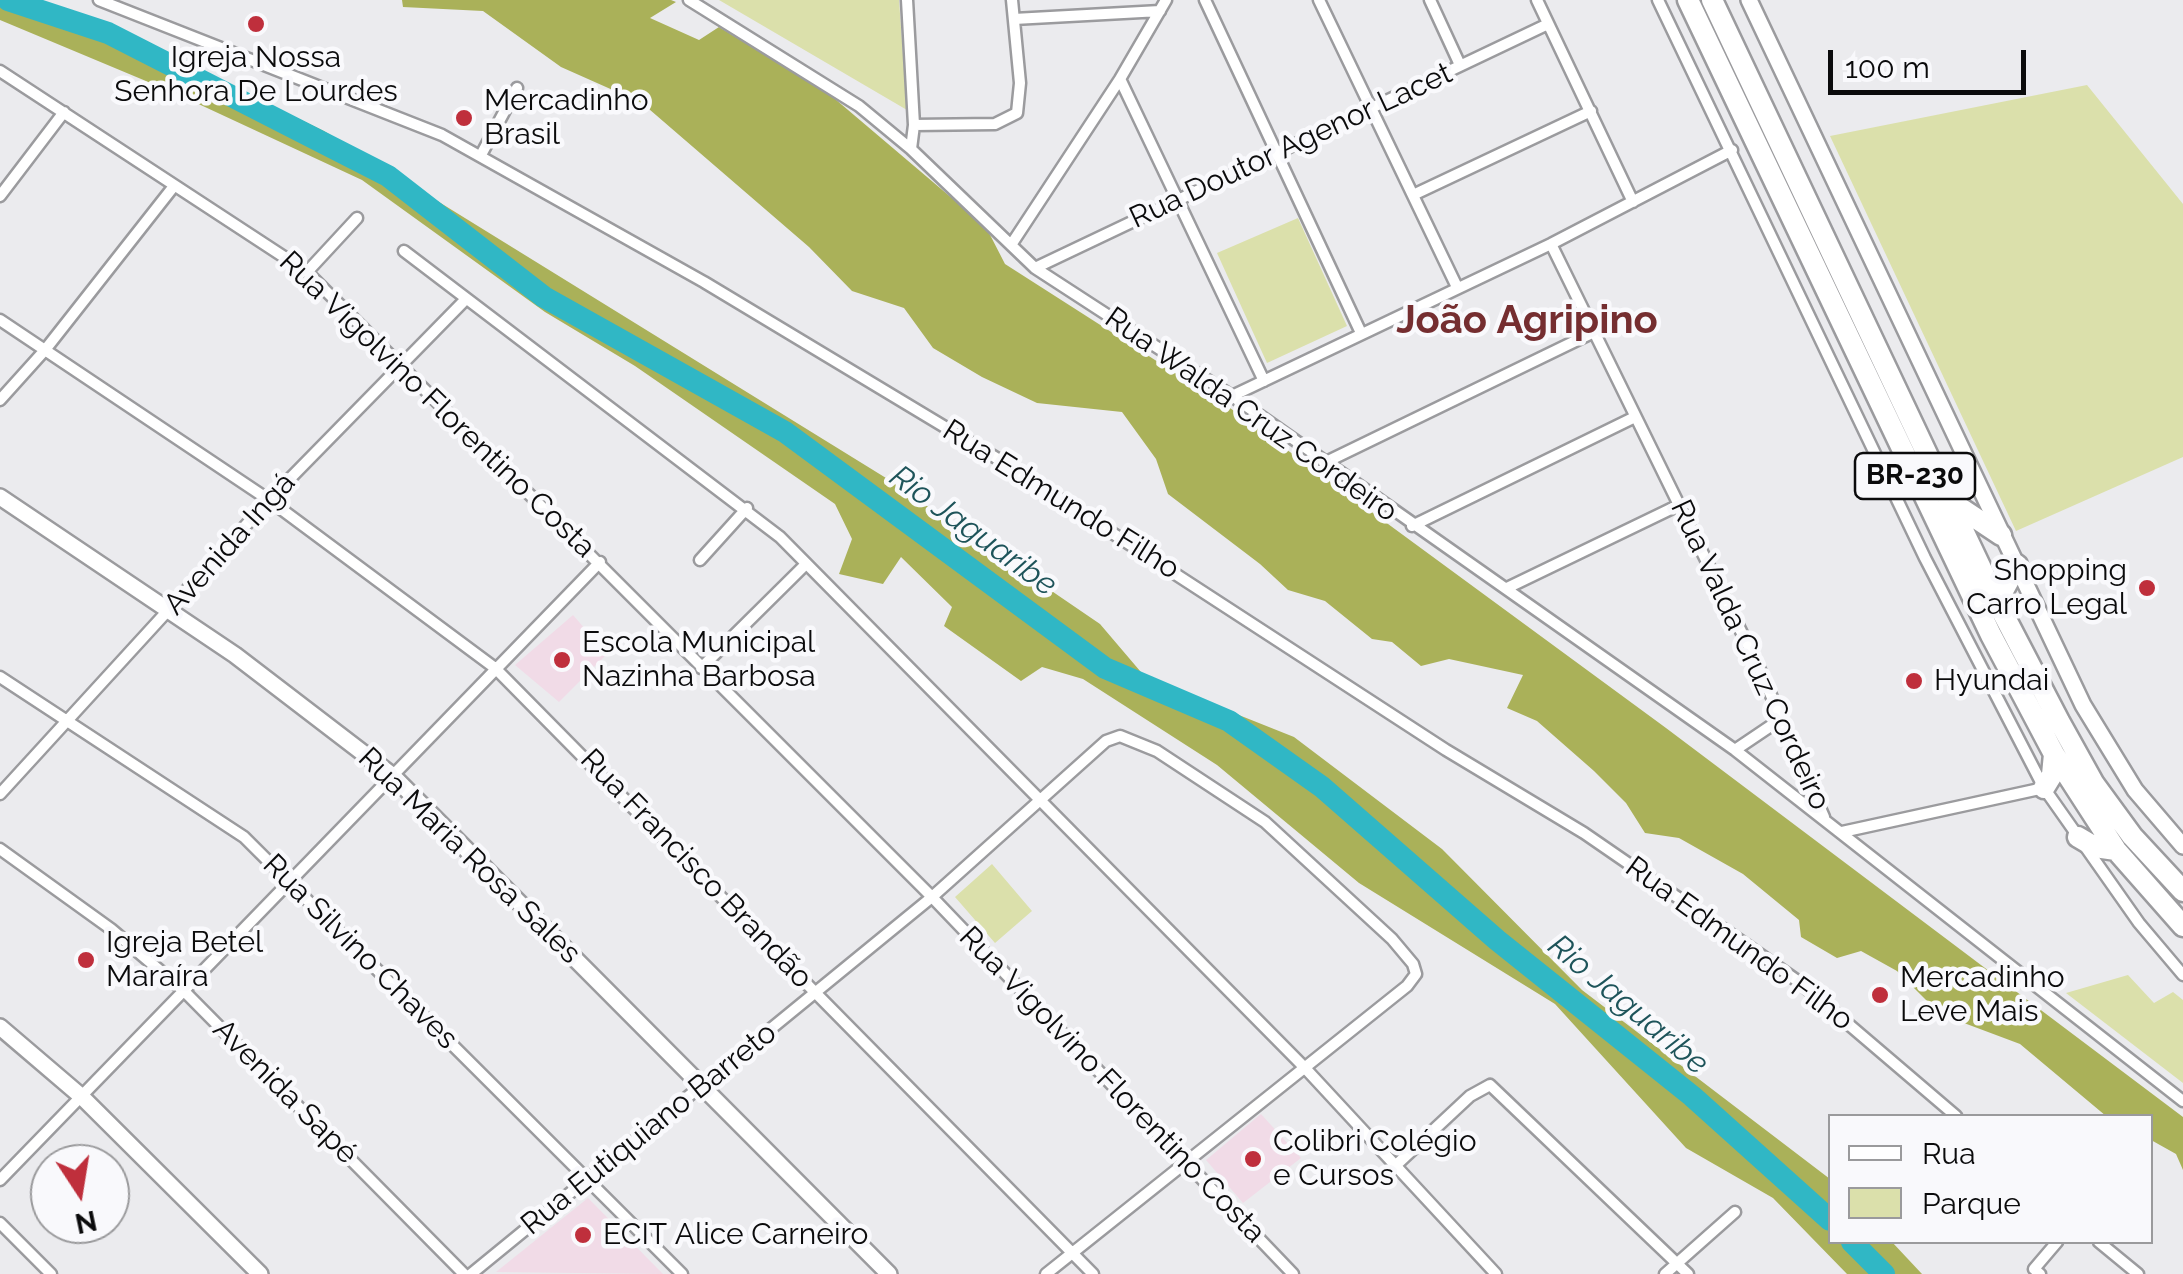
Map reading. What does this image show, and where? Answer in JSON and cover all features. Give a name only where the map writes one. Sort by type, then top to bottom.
[{"type":"highway","name":"BR-230","points":[[1688,0],[1991,635],[2054,754],[2116,850],[2183,926]]},
{"type":"highway","name":"BR-230","points":[[1712,0],[1998,602],[2094,784],[2183,891]]},
{"type":"highway","points":[[1951,502],[2001,535]]},
{"type":"highway","points":[[1998,602],[2016,566]]},
{"type":"highway","points":[[2044,788],[2052,775],[2054,754]]},
{"type":"highway","points":[[2078,837],[2095,847],[2116,850]]},
{"type":"main road","points":[[1749,0],[2083,705],[2135,790],[2183,846]]},
{"type":"main road","name":"Rua Maria Rosa Sales","points":[[0,497],[310,708],[393,776],[889,1274]]},
{"type":"main road","points":[[0,1027],[82,1097],[260,1274]]},
{"type":"street","name":"Rua Edmundo Filho","points":[[99,0],[442,135],[1003,462],[1431,740],[1584,834],[1799,982],[1954,1114]]},
{"type":"street","points":[[907,0],[914,125],[910,148]]},
{"type":"street","points":[[914,125],[994,124],[1017,113],[1020,84],[1012,0]]},
{"type":"street","points":[[1011,245],[1120,79],[1166,0]]},
{"type":"street","points":[[1205,0],[1361,333]]},
{"type":"street","points":[[1320,0],[1457,287]]},
{"type":"street","points":[[1430,0],[1460,66]]},
{"type":"street","points":[[1536,0],[1633,202]]},
{"type":"street","points":[[1658,0],[1925,558],[2044,788],[2139,923],[2183,974]]},
{"type":"street","name":"Rua Walda Cruz Cordeiro","points":[[695,1],[859,106],[910,148],[1035,268],[1232,396],[1735,750],[1824,818]]},
{"type":"street","points":[[1014,19],[1160,11]]},
{"type":"street","name":"Rua Doutor Agenor Lacet","points":[[1035,268],[1548,24]]},
{"type":"street","name":"Rua Vigolvino Florentino Costa","points":[[0,72],[308,272],[354,323],[401,363],[700,668],[932,897],[1293,1274]]},
{"type":"street","points":[[1120,79],[1264,381]]},
{"type":"street","points":[[480,155],[517,88]]},
{"type":"street","points":[[1413,195],[1592,111]]},
{"type":"street","points":[[0,196],[64,112]]},
{"type":"street","points":[[1232,396],[1551,244],[1732,150]]},
{"type":"street","points":[[0,400],[45,350],[174,186]]},
{"type":"street","points":[[308,272],[357,218]]},
{"type":"street","name":"Rua Valda Cruz Cordeiro","points":[[1551,244],[1781,719],[1824,818],[2183,1102]]},
{"type":"street","points":[[404,251],[747,508],[1306,1068],[1394,1168],[1496,1274]]},
{"type":"street","name":"Avenida Ingá","points":[[0,794],[269,500],[465,300]]},
{"type":"street","name":"Rua Francisco Brandão","points":[[0,320],[269,500],[495,668],[1092,1274]]},
{"type":"street","points":[[1324,463],[1594,332]]},
{"type":"street","points":[[1412,526],[1635,417]]},
{"type":"street","points":[[1507,588],[1679,505]]},
{"type":"street","points":[[700,560],[747,508]]},
{"type":"street","points":[[0,1180],[600,562]]},
{"type":"street","points":[[700,668],[806,564]]},
{"type":"street","name":"Rua Silvino Chaves","points":[[0,677],[218,818],[290,882],[682,1274]]},
{"type":"street","points":[[1735,750],[1781,719]]},
{"type":"street","name":"Rua Eutiquiano Barreto","points":[[468,1274],[932,897],[1113,737],[1134,740],[1264,822],[1409,957],[1416,974],[1306,1068]]},
{"type":"street","points":[[1842,832],[2044,788]]},
{"type":"street","name":"Avenida Sapé","points":[[0,849],[111,929],[184,991],[468,1274]]},
{"type":"street","points":[[1046,1274],[1306,1068]]},
{"type":"street","points":[[1394,1168],[1481,1088],[1494,1087],[1688,1274]]},
{"type":"street","points":[[1665,1274],[1735,1212]]},
{"type":"street","points":[[0,1224],[51,1274]]},
{"type":"street","points":[[2040,1274],[2034,1268],[2056,1244]]},
{"type":"street","points":[[2101,1244],[2138,1274]]},
{"type":"shaded area","name":"Escola Municipal Nazinha Barbosa","points":[[573,615],[607,654],[559,702],[515,665]]},
{"type":"shaded area","name":"Colibri Colégio e Cursos","points":[[1261,1114],[1301,1158],[1243,1203],[1206,1160]]},
{"type":"shaded area","name":"ECIT Alice Carneiro","points":[[588,1198],[663,1274],[496,1272]]},
{"type":"green space","points":[[0,0],[24,0],[137,40],[324,131],[886,478],[1100,624],[1146,678],[1294,737],[1442,849],[1582,990],[1828,1177],[1828,1244],[1894,1244],[1922,1274],[1847,1274],[1773,1198],[1686,1148],[1555,1004],[1359,883],[1217,765],[1083,679],[1042,667],[1021,681],[944,626],[952,607],[901,557],[883,584],[839,574],[852,539],[835,504],[635,366],[545,312],[362,180],[177,94],[0,20]]},
{"type":"green space","points":[[402,0],[671,0],[676,2],[650,18],[699,40],[719,27],[828,93],[986,227],[1005,264],[1230,408],[1666,728],[2183,1117],[2183,1170],[2176,1154],[2153,1141],[2153,1114],[2104,1114],[2020,1044],[1940,1014],[1897,971],[1861,951],[1837,958],[1801,937],[1799,920],[1743,874],[1679,838],[1645,833],[1626,803],[1594,771],[1537,721],[1507,708],[1523,675],[1449,659],[1421,666],[1392,642],[1372,639],[1325,601],[1288,590],[1168,494],[1156,459],[1122,412],[1037,403],[982,377],[933,348],[904,308],[852,291],[809,247],[642,103],[561,67],[483,11],[403,7]]},
{"type":"green space","points":[[719,0],[899,0],[907,110]]},
{"type":"green space","points":[[2087,85],[2183,204],[2183,457],[2016,531],[1830,136]]},
{"type":"green space","points":[[1298,218],[1347,326],[1267,363],[1217,253]]},
{"type":"green space","points":[[992,864],[1032,911],[995,943],[955,897]]},
{"type":"green space","points":[[2128,975],[2154,1003],[2173,992],[2183,1000],[2183,1083],[2066,993]]},
{"type":"waterway","name":"Rio Jaguaribe","points":[[8,0],[108,33],[388,176],[544,297],[785,432],[1105,668],[1229,721],[1322,787],[1497,940],[1692,1096],[1828,1218]]},
{"type":"waterway","name":"Rio Jaguaribe","points":[[1854,1244],[1884,1274]]},
{"type":"place","name":"Igreja Nossa Senhora De Lourdes","points":[[256,24]]},
{"type":"place","name":"Mercadinho Brasil","points":[[464,118]]},
{"type":"place","name":"Shopping Carro Legal","points":[[2147,588]]},
{"type":"place","name":"Escola Municipal Nazinha Barbosa","points":[[562,660]]},
{"type":"place","name":"Hyundai","points":[[1914,681]]},
{"type":"place","name":"Igreja Betel Maraíra","points":[[86,960]]},
{"type":"place","name":"Mercadinho Leve Mais","points":[[1880,995]]},
{"type":"place","name":"Colibri Colégio e Cursos","points":[[1253,1159]]},
{"type":"place","name":"ECIT Alice Carneiro","points":[[583,1235]]},
{"type":"district","name":"João Agripino","points":[[1527,321]]}]
